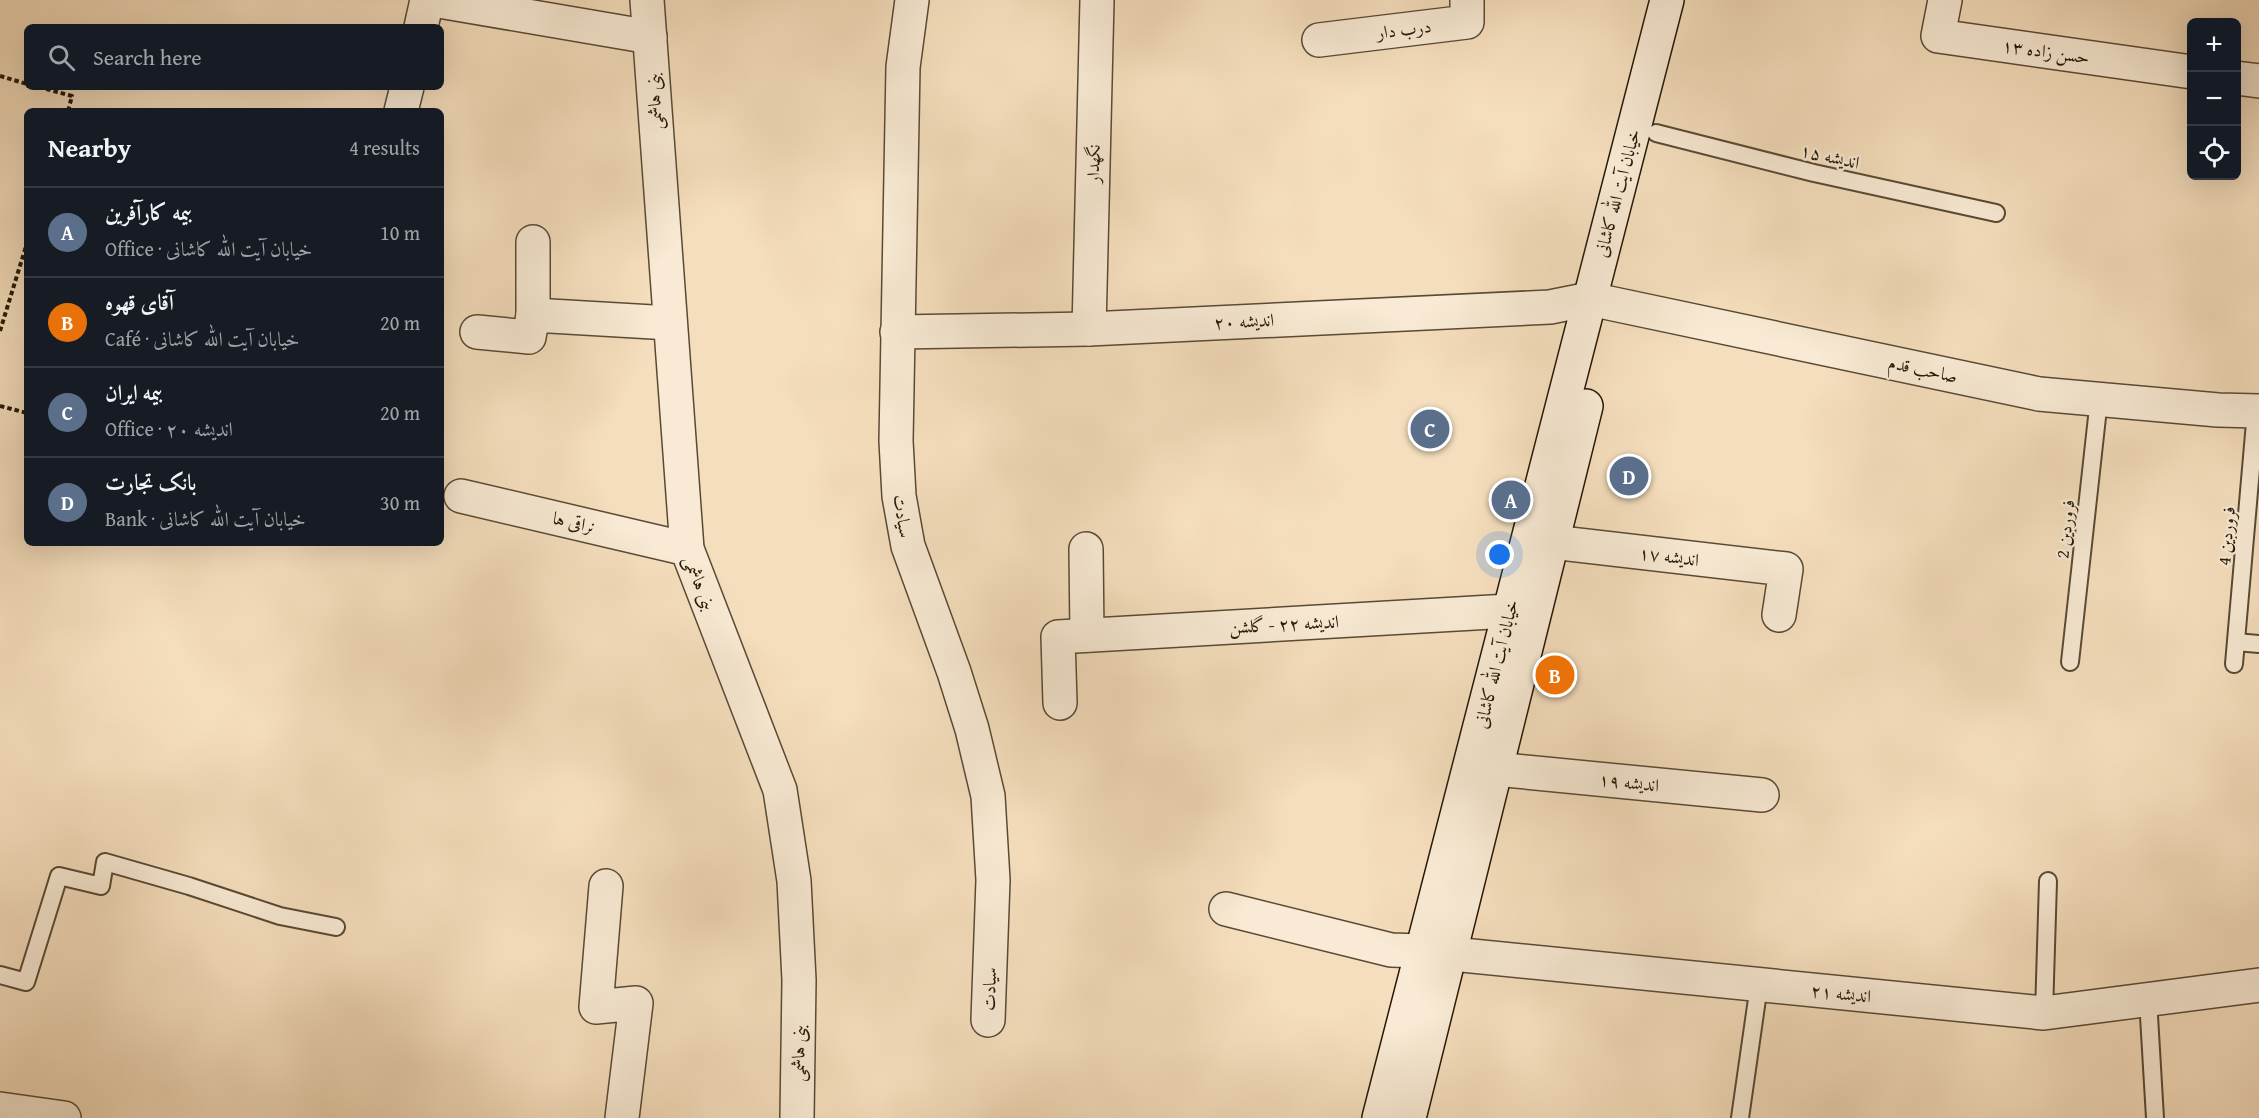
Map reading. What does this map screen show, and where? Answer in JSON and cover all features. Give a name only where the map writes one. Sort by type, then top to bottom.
[{"type":"street","points":[[422,24],[427,0]]},
{"type":"street","points":[[433,0],[650,37]]},
{"type":"street","name":"بنی هاشمی","points":[[647,0],[687,549],[780,790],[794,881],[799,980],[797,1118]]},
{"type":"street","name":"سیادت","points":[[912,0],[903,67],[897,332],[896,441],[899,496],[908,546],[954,672],[972,729],[988,796],[993,880],[988,1020]]},
{"type":"street","name":"نگهدار","points":[[1089,329],[1097,0]]},
{"type":"street","name":"درب دار","points":[[1319,40],[1467,22],[1467,0]]},
{"type":"street","name":"خیابان آیت الله کاشانی","points":[[1379,1118],[1436,953],[1495,769],[1552,542],[1601,301],[1668,0]]},
{"type":"street","name":"خیابان آیت الله کاشانی","points":[[1409,1118],[1436,953],[1509,611],[1601,301],[1656,134],[1689,0]]},
{"type":"street","name":"حسن زاده ۱۳","points":[[1945,0],[1938,36],[2187,71]]},
{"type":"street","points":[[2241,79],[2259,81]]},
{"type":"street","points":[[402,108],[406,90]]},
{"type":"street","points":[[477,332],[529,338],[533,315],[533,242]]},
{"type":"street","name":"اندیشه ۲۰","points":[[897,332],[1089,329],[1550,307],[1601,301]]},
{"type":"street","name":"صاحب قدم","points":[[1601,301],[2039,394],[2218,410],[2257,411]]},
{"type":"street","points":[[533,315],[670,323]]},
{"type":"street","name":"نراقی ها","points":[[461,496],[687,549]]},
{"type":"street","name":"اندیشه ۱۷","points":[[1552,542],[1786,569],[1779,615]]},
{"type":"street","points":[[1060,702],[1086,549]]},
{"type":"street","name":"اندیشه ۲۲ - گلشن","points":[[1072,636],[1509,611]]},
{"type":"street","name":"اندیشه ۱۹","points":[[1495,769],[1762,795]]},
{"type":"street","points":[[606,886],[596,1007],[636,1003],[622,1118]]},
{"type":"street","name":"اندیشه ۲۱","points":[[1226,909],[1391,950],[2044,1013],[2259,985]]},
{"type":"street","points":[[0,1109],[64,1118]]},
{"type":"lane","name":"اندیشه ۱۵","points":[[1656,134],[1814,173],[1996,213]]},
{"type":"lane","name":"فروردین 2","points":[[2070,662],[2099,399]]},
{"type":"lane","name":"فروردین 4","points":[[2234,664],[2257,411]]},
{"type":"lane","points":[[2236,642],[2259,644]]},
{"type":"lane","points":[[0,975],[26,982],[59,876],[101,886],[105,862],[189,886],[280,916],[336,927]]},
{"type":"lane","points":[[2044,1013],[2048,881]]},
{"type":"lane","points":[[1740,1118],[1759,985]]},
{"type":"lane","points":[[2148,999],[2155,1118]]},
{"type":"path","points":[[0,76],[24,83]]},
{"type":"path","points":[[50,90],[72,96],[69,108]]},
{"type":"path","points":[[0,331],[24,253]]},
{"type":"path","points":[[0,406],[24,412]]},
{"type":"place","name":"بیمه ایران","points":[[1430,429]]},
{"type":"place","name":"بانک تجارت","points":[[1629,476]]},
{"type":"place","name":"بیمه کارآفرین","points":[[1511,500]]},
{"type":"place","name":"آقای قهوه","points":[[1555,675]]}]
